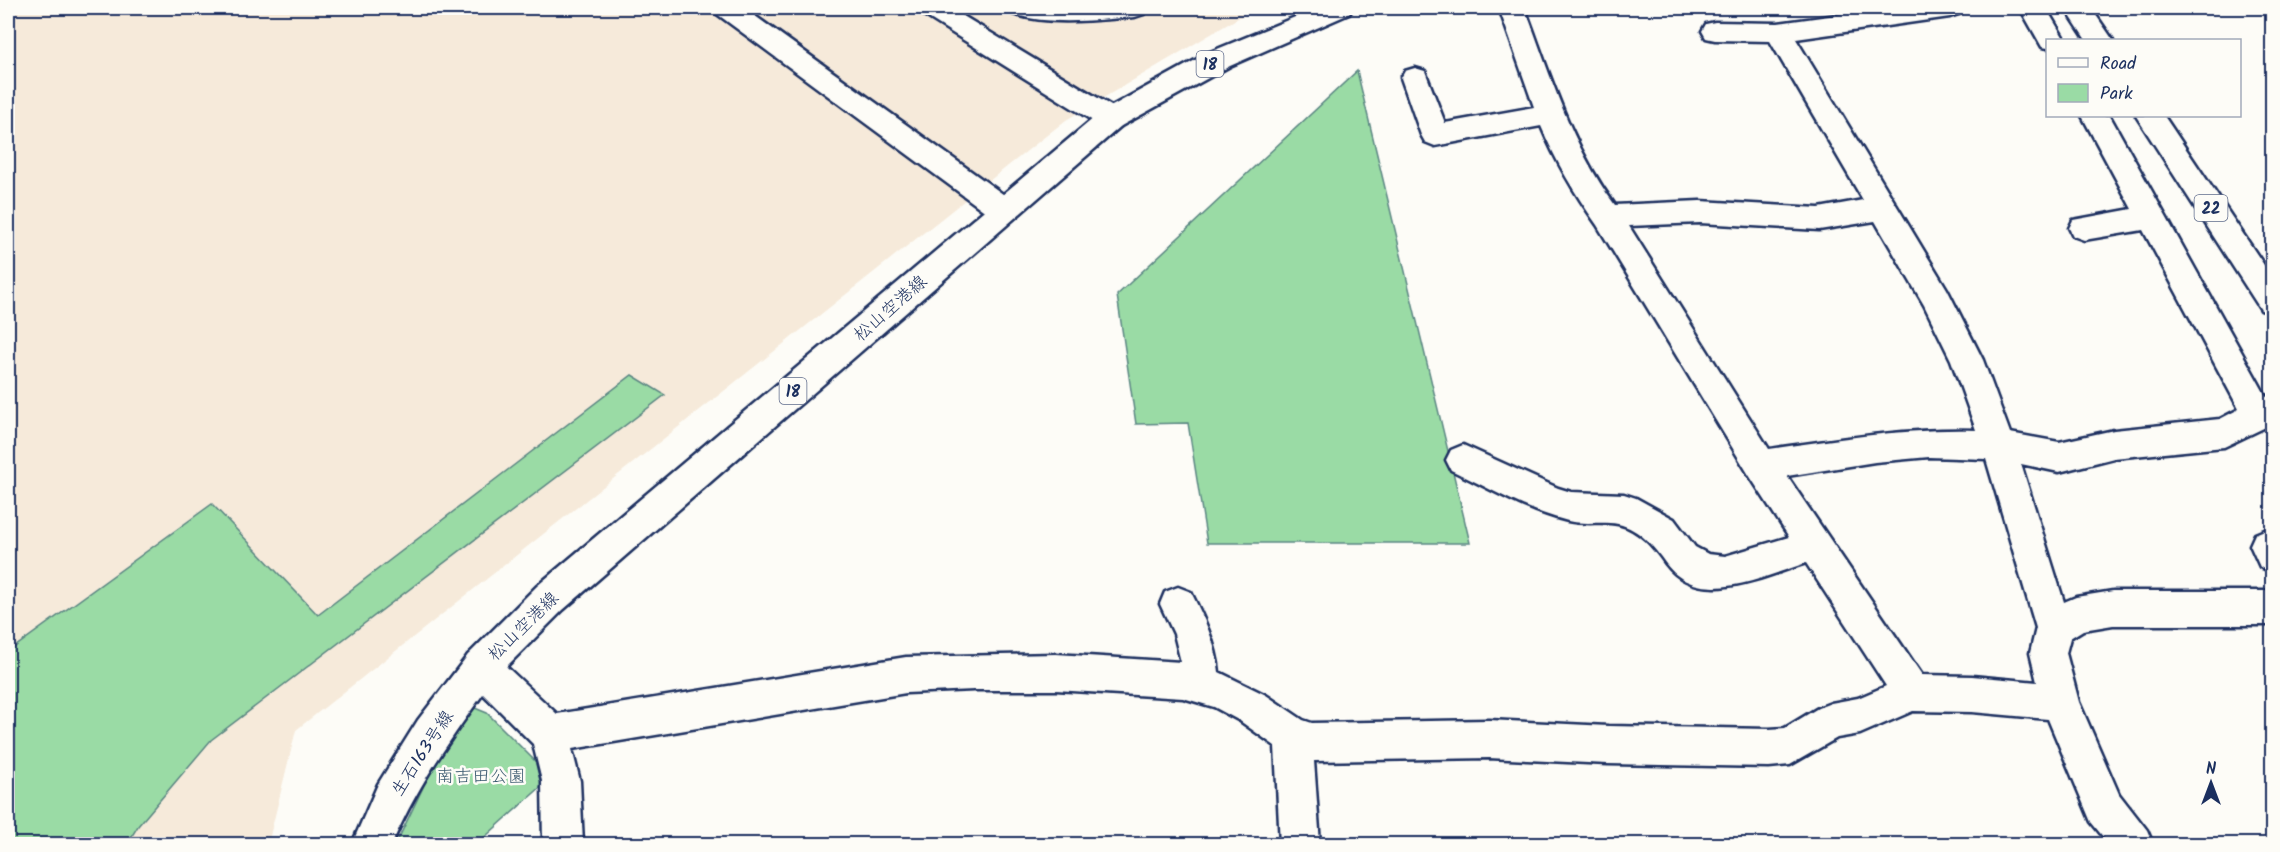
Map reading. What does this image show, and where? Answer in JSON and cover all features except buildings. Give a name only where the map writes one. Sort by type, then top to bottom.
[{"type":"street","points":[[726,8],[1004,210]]},
{"type":"street","points":[[931,8],[1111,120]]},
{"type":"street","points":[[1022,8],[1075,13],[1135,8]]},
{"type":"street","name":"松山空港線","points":[[481,668],[550,598],[1111,120],[1220,59],[1311,13],[1340,8]]},
{"type":"street","points":[[1512,8],[1552,114],[1583,182],[1608,217],[1761,465],[1912,693]]},
{"type":"street","points":[[1715,31],[1778,32],[1950,8]]},
{"type":"street","points":[[2033,8],[2051,39]]},
{"type":"street","points":[[2078,8],[2099,39]]},
{"type":"street","points":[[1778,32],[1936,298],[1967,360],[1998,445],[2054,628],[2048,653],[2060,702],[2105,808],[2133,844]]},
{"type":"street","points":[[1415,78],[1435,135],[1552,114]]},
{"type":"street","points":[[1761,465],[1875,448],[1929,443],[1998,445],[2059,457],[2114,444],[2224,433],[2266,412],[2097,117]]},
{"type":"street","name":"22","points":[[2151,117],[2272,301]]},
{"type":"street","points":[[1608,217],[1644,213],[1700,212],[1819,219],[1882,208]]},
{"type":"street","points":[[2084,228],[2152,217]]},
{"type":"street","points":[[1463,459],[1551,501],[1571,507],[1624,508],[1662,530],[1683,558],[1702,570],[1725,572],[1814,545]]},
{"type":"street","points":[[1178,604],[1193,631],[1200,661],[1201,685]]},
{"type":"street","points":[[2054,628],[2076,614],[2113,608],[2272,608]]},
{"type":"street","points":[[481,668],[550,734],[561,781],[563,844]]},
{"type":"street","name":"生石163号線","points":[[372,844],[392,798],[431,733],[481,668]]},
{"type":"street","points":[[550,734],[906,675],[974,672],[1056,672],[1183,680],[1221,691],[1252,708],[1293,736],[1312,742],[1488,739],[1608,745],[1769,748],[1790,746],[1831,721],[1860,716],[1912,693],[1972,694],[2060,702]]},
{"type":"street","points":[[1293,736],[1300,844]]},
{"type":"shaded area","points":[[8,8],[1255,8],[1066,120],[296,730],[268,844],[8,844]]},
{"type":"green space","points":[[1357,71],[1470,543],[1207,543],[1188,423],[1136,424],[1117,295]]},
{"type":"green space","points":[[632,375],[665,395],[211,740],[138,826],[127,844],[8,844],[8,652],[212,504],[318,615]]},
{"type":"green space","name":"南吉田公園","points":[[470,706],[487,713],[548,774],[543,785],[477,844],[396,844],[448,735]]}]
